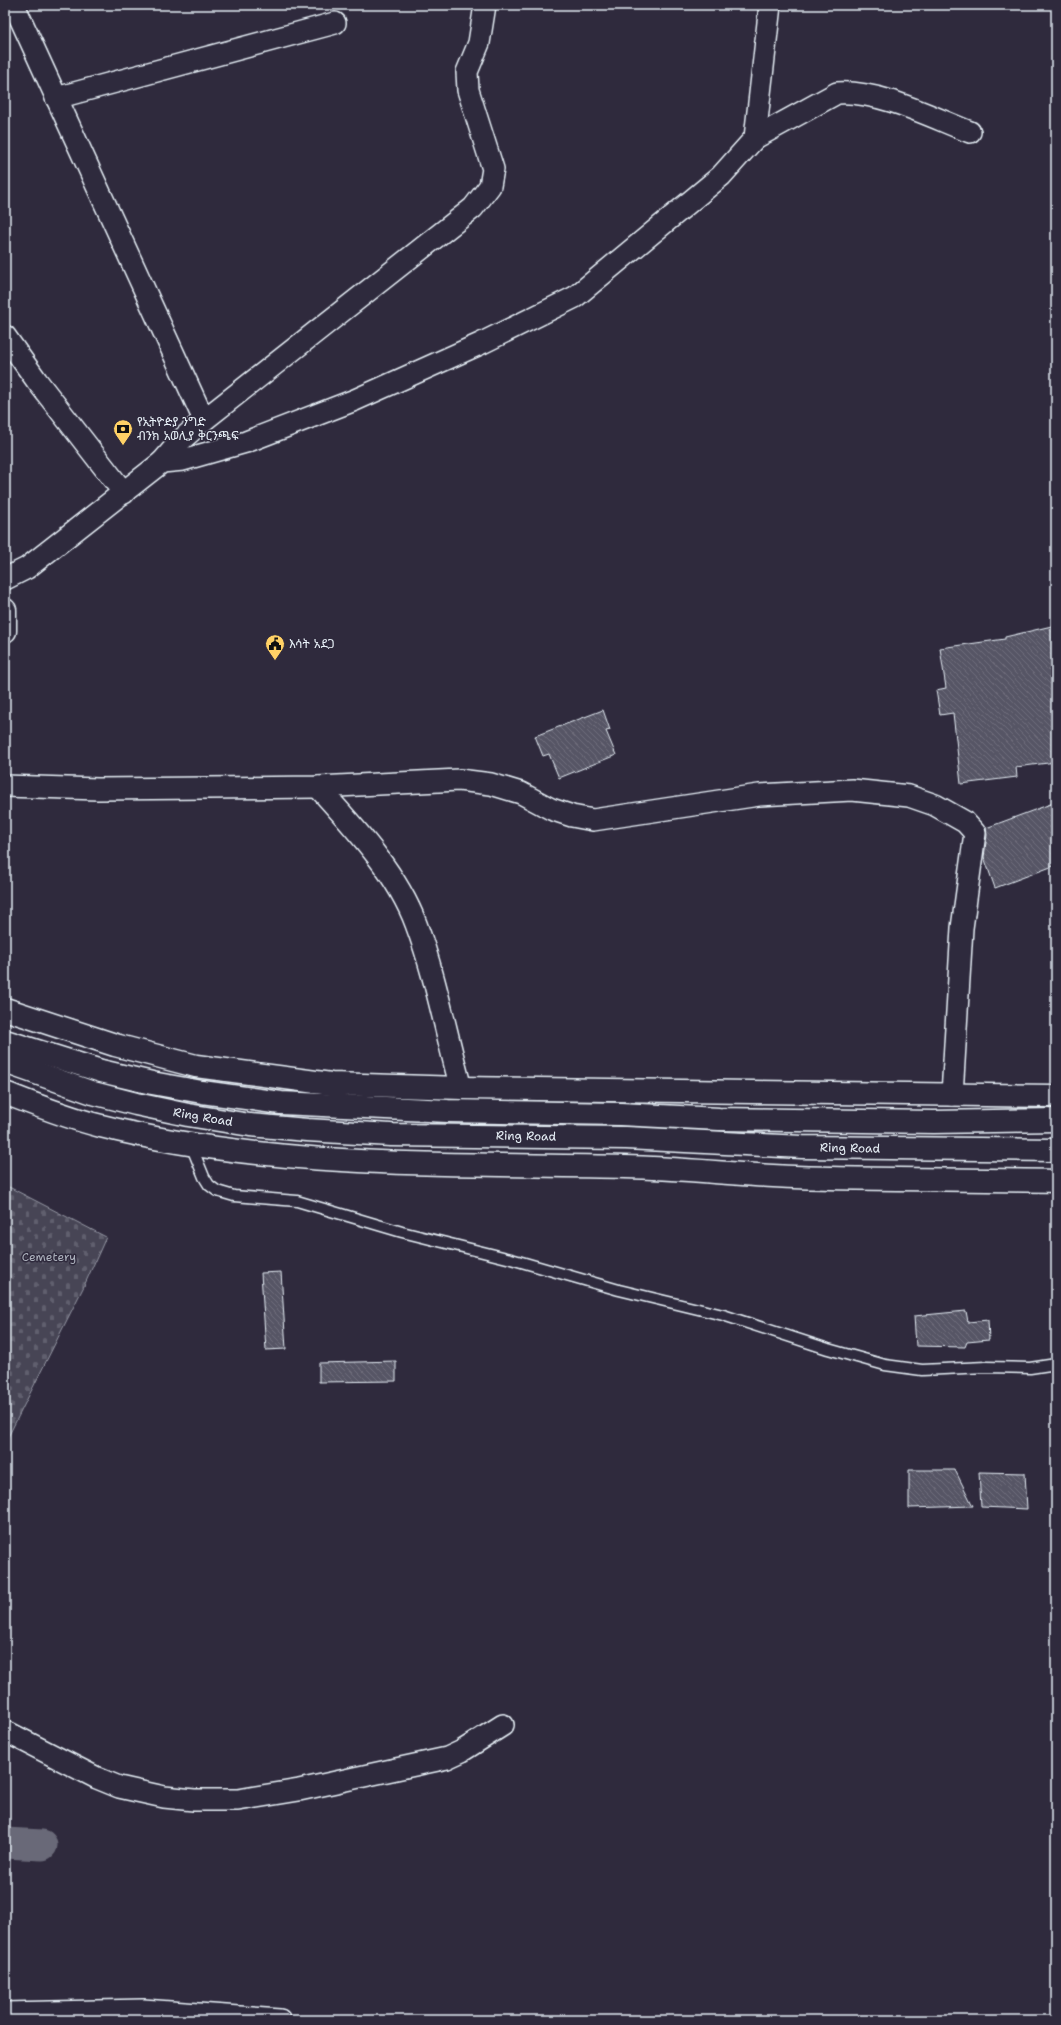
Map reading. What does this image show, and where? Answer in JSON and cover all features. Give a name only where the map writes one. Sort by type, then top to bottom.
[{"type":"main road","points":[[5,610],[5,631]]},
{"type":"main road","points":[[5,1009],[115,1045],[196,1066],[331,1084],[460,1088],[1056,1096]]},
{"type":"main road","name":"Ring Road","points":[[5,1041],[101,1071],[152,1083],[202,1092],[281,1103],[448,1111],[620,1114],[719,1120],[934,1122],[1056,1120]]},
{"type":"main road","name":"Ring Road","points":[[5,1062],[93,1093],[136,1104],[188,1115],[250,1125],[307,1130],[390,1135],[626,1138],[802,1147],[1056,1150]]},
{"type":"main road","points":[[5,1093],[98,1125],[191,1145],[289,1157],[359,1162],[628,1167],[796,1177],[1056,1181]]},
{"type":"street","points":[[5,579],[27,568],[124,493],[162,462],[180,441],[204,420],[473,208],[490,186],[493,169],[472,108],[468,84],[468,72],[479,43],[485,5]]},
{"type":"street","points":[[755,138],[770,5]]},
{"type":"street","points":[[12,10],[56,98],[204,420]]},
{"type":"street","points":[[56,98],[335,23]]},
{"type":"street","points":[[162,462],[183,460],[246,442],[355,400],[482,343],[575,297],[721,176],[755,138],[837,93],[852,92],[883,98],[970,132]]},
{"type":"street","points":[[5,336],[42,387],[124,493]]},
{"type":"street","points":[[5,786],[98,789],[318,787],[459,780],[491,784],[521,793],[551,809],[572,816],[593,820],[759,795],[852,790],[910,796],[936,805],[965,822],[975,833],[962,928],[952,1095]]},
{"type":"street","points":[[318,787],[367,843],[393,880],[416,923],[431,971],[460,1088]]},
{"type":"street","points":[[5,1731],[119,1788],[164,1797],[216,1801],[238,1800],[299,1790],[447,1758],[462,1751],[503,1725]]},
{"type":"street","points":[[5,2013],[29,2017],[143,2010],[280,2020]]},
{"type":"lane","points":[[191,1145],[204,1177],[209,1185],[217,1191],[234,1196],[297,1201],[402,1232],[723,1315],[828,1349],[886,1365],[922,1370],[986,1367],[1030,1368],[1056,1364]]},
{"type":"green space","name":"Cemetery","points":[[5,1185],[106,1237],[84,1286],[5,1443]]},
{"type":"building","points":[[1056,625],[1056,762],[1016,767],[1017,777],[961,784],[953,713],[940,715],[936,690],[946,688],[940,648],[1005,639],[1005,637]]},
{"type":"building","points":[[603,710],[610,730],[606,731],[616,755],[559,778],[549,754],[543,756],[535,736]]},
{"type":"building","points":[[1056,802],[1056,865],[995,888],[984,857],[987,835],[986,828]]},
{"type":"building","points":[[281,1272],[286,1349],[266,1350],[261,1273]]},
{"type":"building","points":[[966,1311],[968,1322],[988,1320],[989,1340],[967,1342],[965,1347],[916,1346],[914,1316]]},
{"type":"building","points":[[396,1361],[396,1381],[319,1382],[319,1363]]},
{"type":"building","points":[[909,1470],[955,1470],[973,1506],[909,1508]]},
{"type":"building","points":[[979,1472],[1025,1473],[1027,1509],[981,1507]]},
{"type":"waterway","points":[[5,1843],[42,1845]]},
{"type":"place","name":"የኢትዮዽያ ንግድ ብንክ አወሊያ ቅርንጫፍ","points":[[123,446]]},
{"type":"place","name":"እሳት አደጋ","points":[[275,661]]}]
